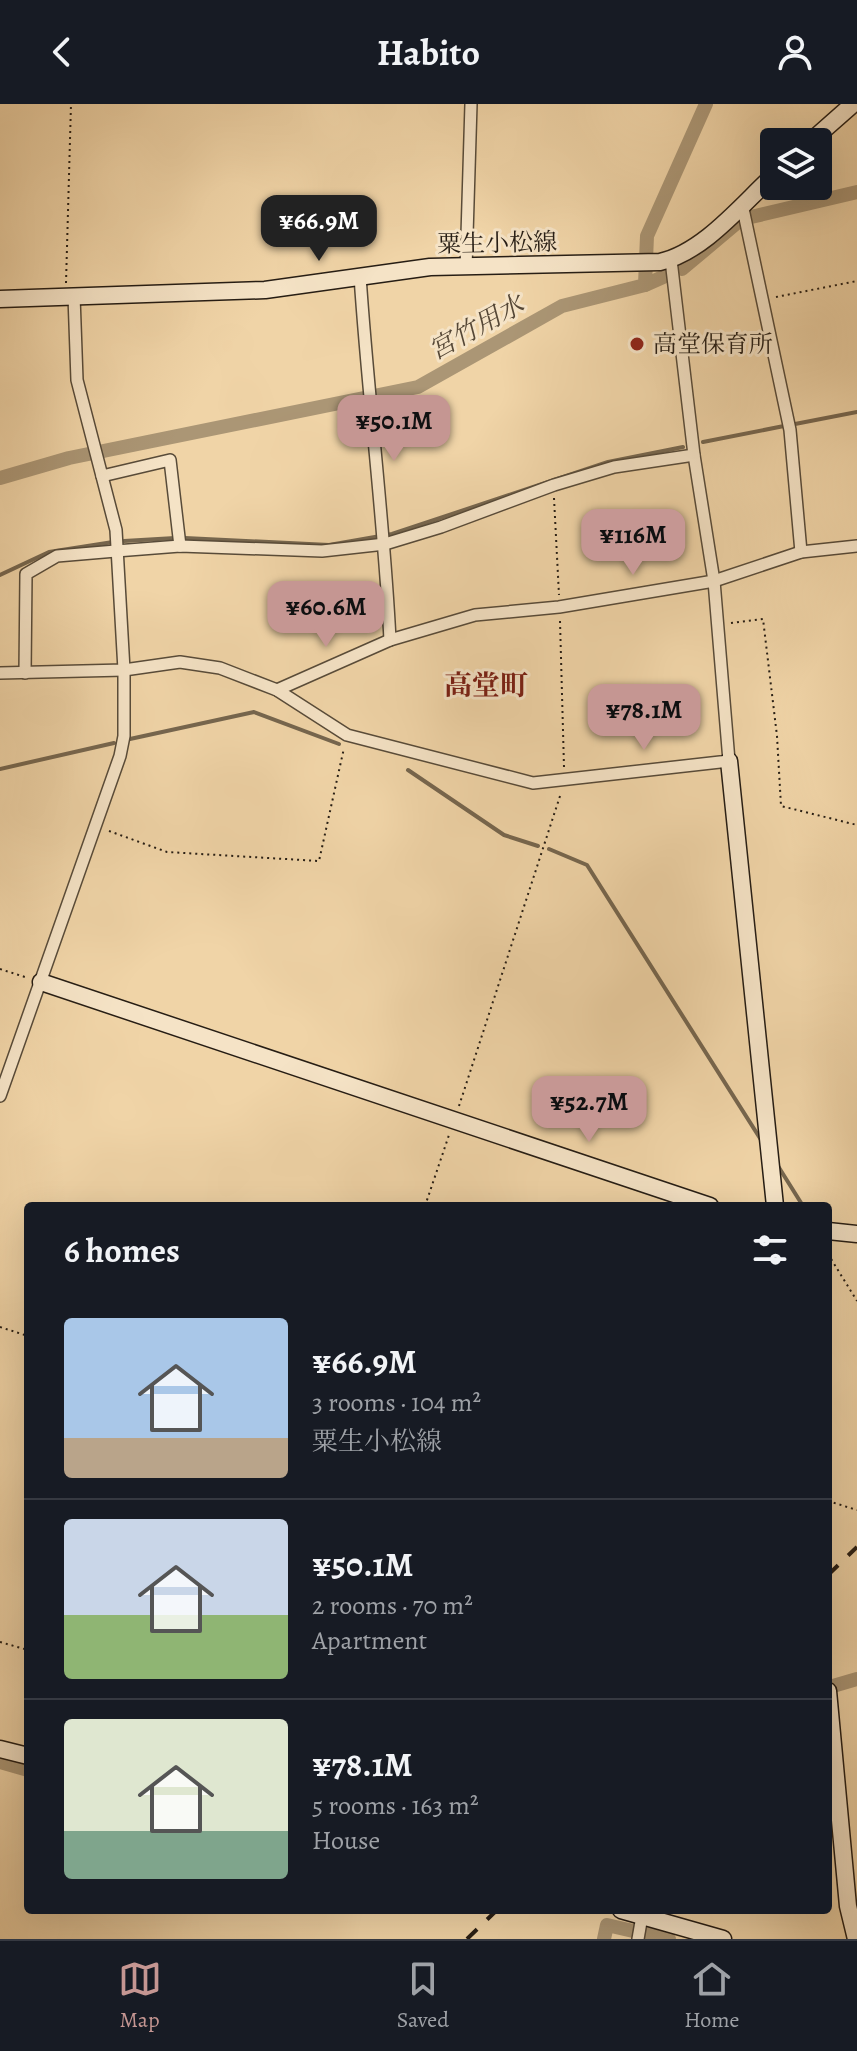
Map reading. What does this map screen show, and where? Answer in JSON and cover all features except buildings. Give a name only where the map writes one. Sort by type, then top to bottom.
[{"type":"street","points":[[466,268],[471,104]]},
{"type":"street","points":[[826,128],[853,104]]},
{"type":"street","name":"粟生小松線","points":[[0,299],[265,290],[403,269],[638,265],[666,261],[704,239],[760,188]]},
{"type":"street","points":[[742,204],[790,430],[801,552]]},
{"type":"street","points":[[666,261],[714,581],[715,625],[775,1202]]},
{"type":"street","points":[[360,276],[367,383],[385,541],[390,640]]},
{"type":"street","points":[[0,1096],[120,756],[124,736],[124,670],[116,530],[77,380],[70,297]]},
{"type":"street","points":[[25,673],[26,574],[57,556],[180,546],[322,551],[385,541],[441,527],[554,485],[614,467],[694,455]]},
{"type":"street","points":[[100,471],[170,460],[180,546]]},
{"type":"street","points":[[277,690],[390,640],[475,615],[559,607],[714,581],[801,552],[857,546]]},
{"type":"street","points":[[0,673],[124,670],[180,662],[220,668],[277,690],[347,735],[533,783],[729,761]]},
{"type":"street","points":[[41,982],[698,1202]]},
{"type":"street","points":[[832,1231],[857,1234]]},
{"type":"street","points":[[832,1734],[848,1906],[856,1939]]},
{"type":"street","points":[[0,1749],[24,1755]]},
{"type":"street","points":[[635,1914],[723,1939]]},
{"type":"street","points":[[638,1939],[642,1916]]},
{"type":"path","points":[[70,297],[71,104]]},
{"type":"path","points":[[764,299],[857,281]]},
{"type":"path","points":[[426,1202],[561,796],[565,752],[554,485]]},
{"type":"path","points":[[715,625],[763,619],[777,736],[781,806],[857,825]]},
{"type":"path","points":[[95,826],[167,852],[319,861],[347,735]]},
{"type":"path","points":[[0,969],[41,982]]},
{"type":"path","points":[[832,1260],[857,1301]]},
{"type":"path","points":[[0,1327],[24,1335]]},
{"type":"path","points":[[832,1502],[857,1510]]},
{"type":"path","points":[[0,1642],[24,1649]]},
{"type":"waterway","name":"宮竹用水","points":[[0,478],[69,458],[418,387],[562,306],[645,285],[647,236],[706,104]]},
{"type":"waterway","points":[[751,217],[857,192]]},
{"type":"waterway","points":[[682,269],[738,222]]},
{"type":"waterway","points":[[645,285],[663,277]]},
{"type":"waterway","points":[[795,424],[857,412]]},
{"type":"waterway","points":[[703,442],[784,426]]},
{"type":"waterway","points":[[185,538],[329,545],[392,534],[608,462],[683,447]]},
{"type":"waterway","points":[[124,541],[175,538]]},
{"type":"waterway","points":[[0,575],[49,552],[113,542]]},
{"type":"waterway","points":[[130,739],[254,712],[339,744]]},
{"type":"waterway","points":[[0,769],[114,743]]},
{"type":"waterway","points":[[408,770],[504,835],[538,846]]},
{"type":"waterway","points":[[549,849],[587,865],[763,1143]]},
{"type":"waterway","points":[[778,1166],[800,1202]]},
{"type":"waterway","points":[[833,1686],[857,1679]]},
{"type":"waterway","points":[[0,1762],[24,1769]]},
{"type":"waterway","points":[[604,1939],[607,1925],[633,1931]]},
{"type":"waterway","points":[[649,1934],[669,1939]]},
{"type":"railway","points":[[832,1571],[857,1547]]},
{"type":"railway","points":[[467,1939],[493,1914]]},
{"type":"place","name":"高堂保育所","points":[[637,344]]},
{"type":"district","name":"高堂町","points":[[486,685]]}]
